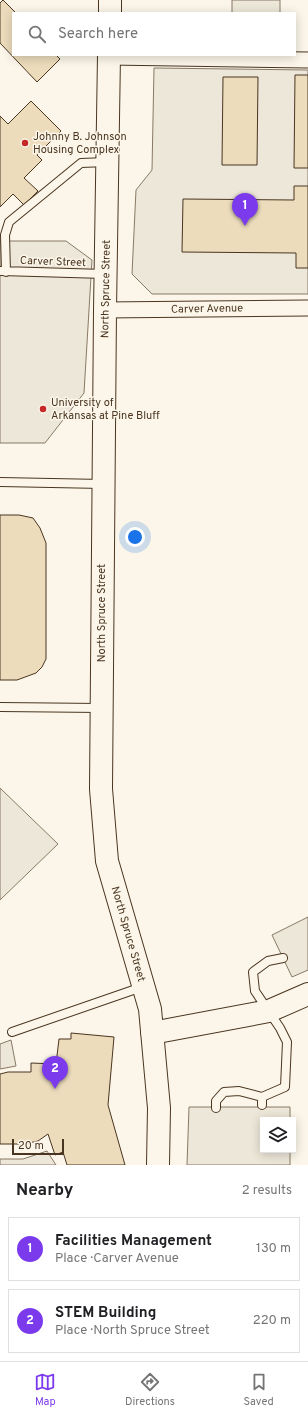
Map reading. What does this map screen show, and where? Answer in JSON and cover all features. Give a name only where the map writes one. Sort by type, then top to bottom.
[{"type":"street","points":[[110,0],[110,12]]},
{"type":"street","points":[[109,56],[308,60]]},
{"type":"street","name":"North Spruce Street","points":[[109,56],[105,310],[101,789],[107,861],[150,1010],[158,1108],[158,1165]]},
{"type":"street","name":"Carver Avenue","points":[[105,310],[308,308]]},
{"type":"street","points":[[152,1033],[269,1011],[308,994]]},
{"type":"lane","points":[[3,272],[5,235],[9,222],[81,163],[108,162]]},
{"type":"lane","name":"Carver Street","points":[[3,272],[106,274]]},
{"type":"lane","points":[[0,482],[104,484]]},
{"type":"lane","points":[[0,707],[102,708]]},
{"type":"lane","points":[[216,1108],[216,1101],[224,1092],[239,1091],[262,1101],[285,1087],[287,1042],[280,1028],[255,991],[253,972],[268,961],[283,958]]},
{"type":"lane","points":[[12,1032],[143,986]]},
{"type":"shaded area","points":[[232,0],[280,0],[280,12],[232,12]]},
{"type":"shaded area","points":[[154,68],[308,70],[308,294],[152,294],[132,274],[136,190],[152,170]]},
{"type":"shaded area","points":[[0,241],[66,241],[92,260],[84,393],[45,443],[0,443]]},
{"type":"shaded area","points":[[0,788],[58,844],[0,900]]},
{"type":"shaded area","points":[[308,917],[308,970],[292,977],[272,935]]},
{"type":"shaded area","points":[[11,1040],[16,1066],[0,1069],[0,1044]]},
{"type":"shaded area","points":[[189,1107],[290,1107],[290,1117],[260,1117],[260,1153],[290,1153],[290,1165],[187,1165]]},
{"type":"shaded area","points":[[47,1151],[56,1165],[0,1165],[0,1159],[23,1159]]},
{"type":"building","points":[[3,0],[15,12],[12,12],[12,56],[0,43],[0,3]]},
{"type":"building","points":[[12,56],[57,56],[60,59],[37,82]]},
{"type":"building","points":[[295,75],[308,75],[308,168],[294,168]]},
{"type":"building","points":[[223,77],[258,77],[257,165],[222,165]]},
{"type":"building","name":"Johnny B. Johnson Housing Complex","points":[[31,101],[61,131],[37,155],[42,160],[24,178],[38,191],[24,205],[13,194],[0,207],[0,116],[8,124]]},
{"type":"building","points":[[294,186],[308,186],[308,268],[296,268],[296,253],[182,252],[183,199],[294,200]]},
{"type":"building","points":[[0,515],[19,515],[33,518],[40,528],[46,543],[46,659],[42,667],[36,673],[17,680],[0,680]]},
{"type":"building","points":[[71,1033],[114,1037],[108,1105],[125,1165],[67,1165],[63,1152],[55,1155],[48,1134],[38,1141],[24,1144],[0,1144],[0,1074],[8,1072],[31,1072],[31,1063],[56,1064],[59,1039],[71,1039]]},
{"type":"place","name":"Johnny B. Johnson Housing Complex","points":[[25,143]]},
{"type":"place","name":"Facilities Management","points":[[245,226]]},
{"type":"place","name":"University of Arkansas at Pine Bluff","points":[[43,409]]},
{"type":"place","name":"STEM Building","points":[[55,1089]]}]
